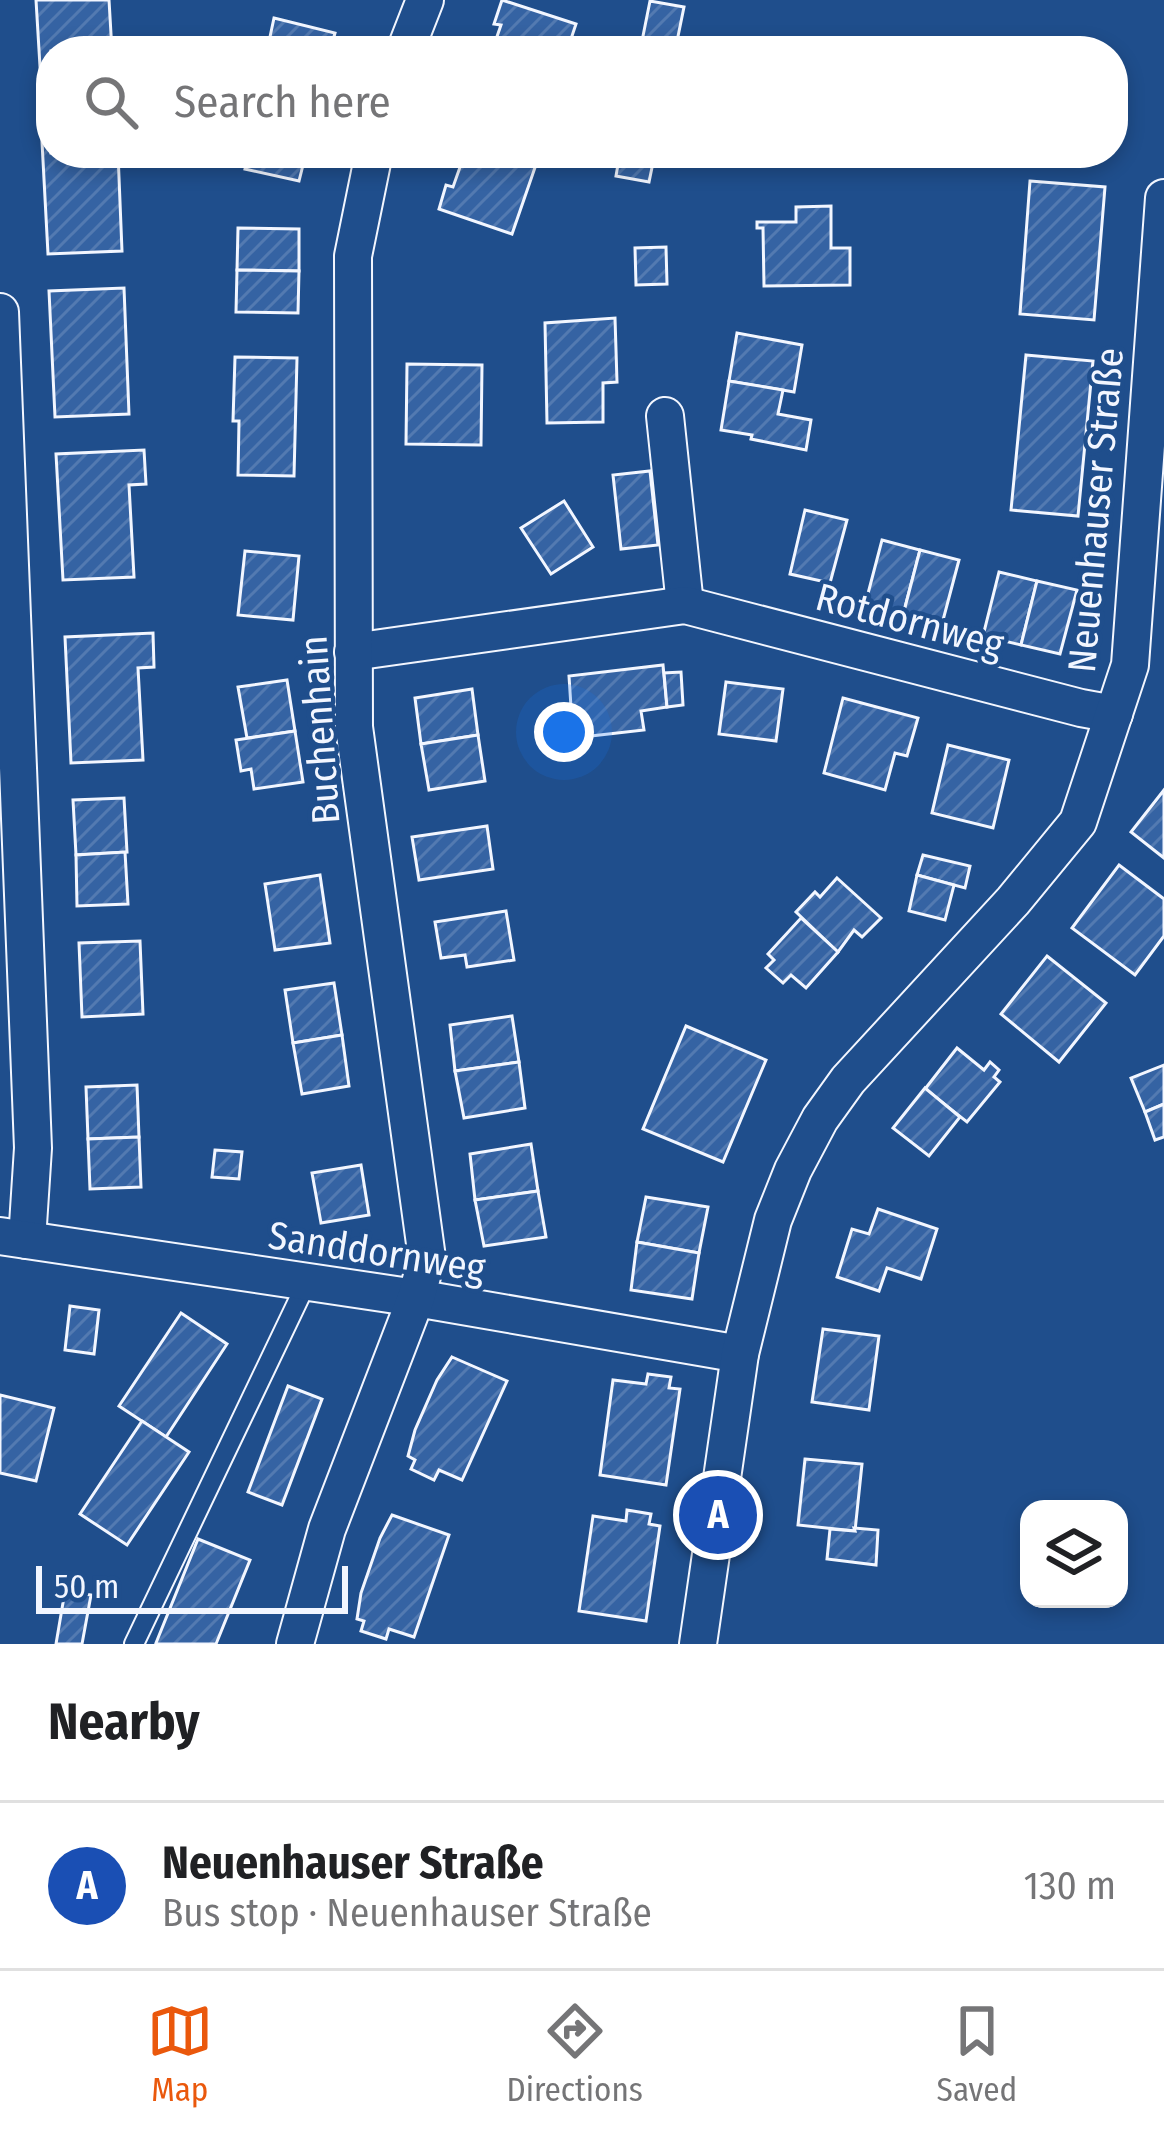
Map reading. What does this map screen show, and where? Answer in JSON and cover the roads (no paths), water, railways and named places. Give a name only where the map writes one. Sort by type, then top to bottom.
[{"type":"street","points":[[411,36],[425,0]]},
{"type":"street","name":"Buchenhain","points":[[296,1644],[327,1529],[427,1258],[354,728],[352,256],[371,168]]},
{"type":"street","name":"Neuenhauser Straße","points":[[698,1644],[740,1354],[773,1220],[793,1170],[848,1080],[1013,901],[1078,822],[1114,714],[1147,664],[1164,198]]},
{"type":"street","points":[[0,312],[32,1125],[13,1238]]},
{"type":"street","points":[[665,416],[686,605]]},
{"type":"street","name":"Rotdornweg","points":[[353,652],[686,605],[1114,714]]},
{"type":"street","name":"Sanddornweg","points":[[13,1238],[416,1298],[740,1354]]},
{"type":"lane","points":[[134,1644],[307,1282]]},
{"type":"place","name":"Neuenhauser Straße","points":[[718,1515]]}]
